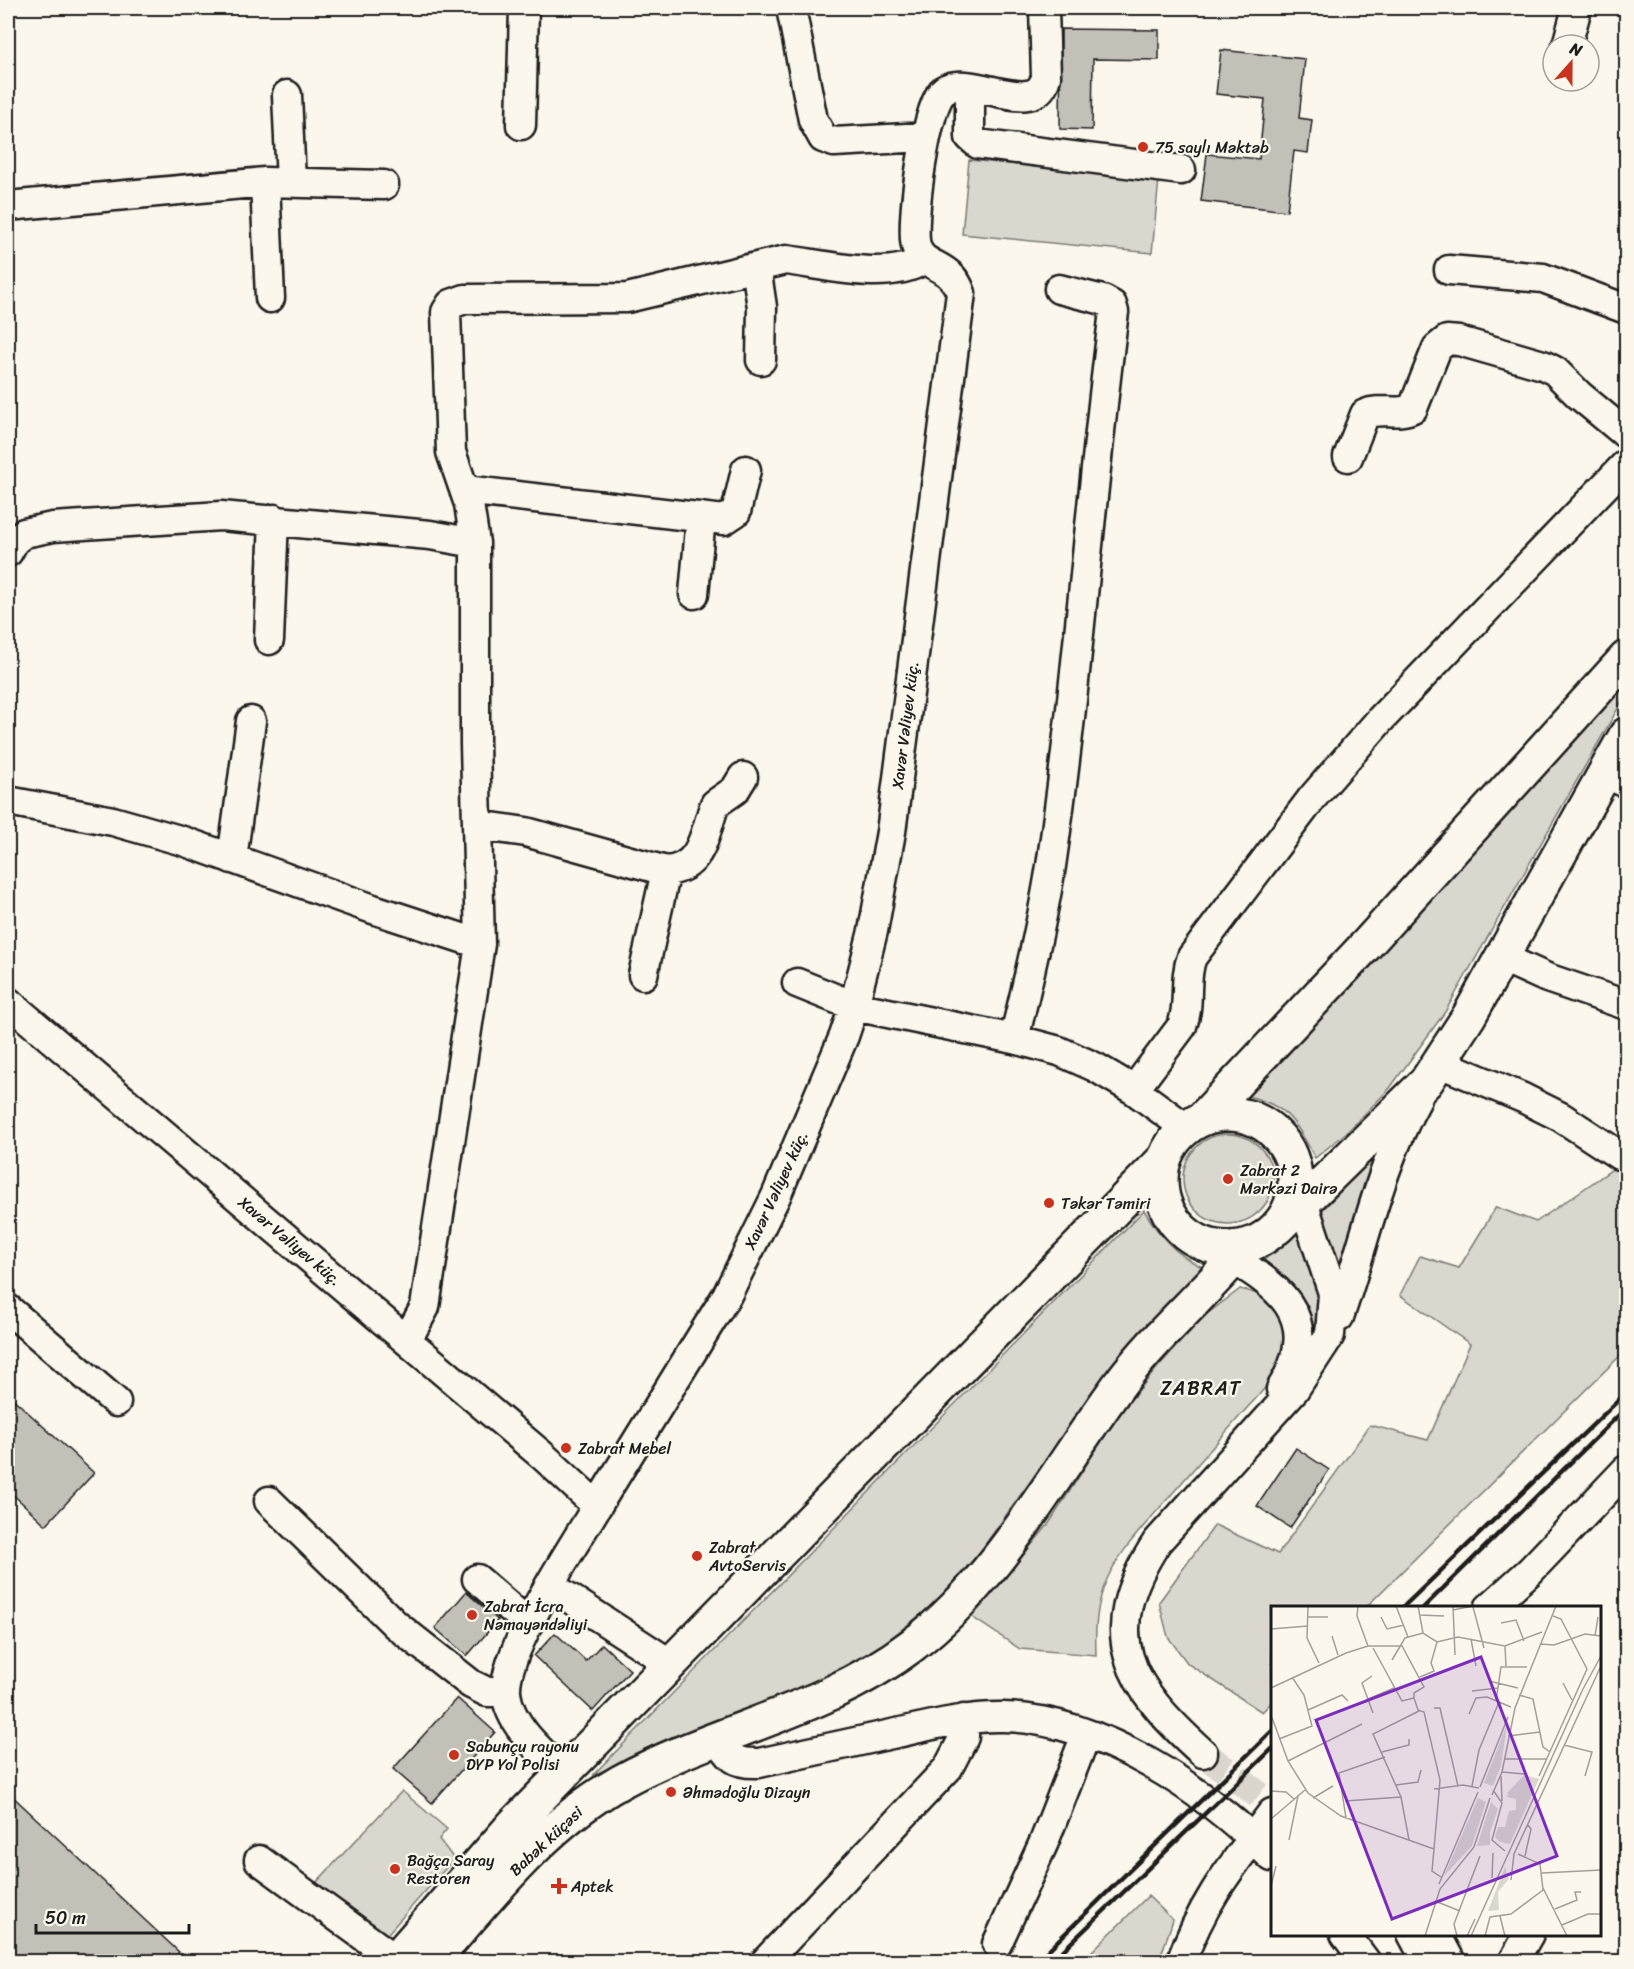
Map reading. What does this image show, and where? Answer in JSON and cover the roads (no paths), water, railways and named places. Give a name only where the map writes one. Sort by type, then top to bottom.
[{"type":"main road","points":[[1626,658],[1368,943],[1194,1124],[1173,1142],[1165,1158],[1161,1176],[1162,1194],[1168,1211],[1178,1226],[1192,1238],[1229,1251],[1262,1239],[1276,1228],[1299,1191],[1433,1072],[1616,778],[1626,735]]},
{"type":"main road","points":[[1194,1124],[1229,1114],[1256,1120],[1284,1143],[1292,1160],[1299,1191]]},
{"type":"main road","name":"Babək küçəsi","points":[[394,1960],[513,1825],[1165,1158]]},
{"type":"main road","name":"Babək küçəsi","points":[[433,1961],[512,1872],[589,1801],[653,1765],[718,1737],[796,1709],[865,1677],[913,1645],[945,1617],[974,1586],[1009,1541],[1143,1355],[1229,1251]]},
{"type":"street","points":[[521,125],[524,8]]},
{"type":"street","points":[[791,8],[813,120],[823,138],[834,142],[925,137]]},
{"type":"street","points":[[407,1340],[425,1307],[480,944],[475,543],[465,490],[451,452],[446,312],[451,304],[465,299],[627,298],[786,260],[890,272],[910,268],[923,260],[916,247],[914,226],[925,137],[938,97],[942,91],[957,86],[1025,96],[1037,93],[1044,88],[1046,77],[1044,8]]},
{"type":"street","points":[[1570,33],[1577,8]]},
{"type":"street","points":[[970,87],[970,137],[978,144],[1181,170]]},
{"type":"street","points":[[270,298],[287,95]]},
{"type":"street","points":[[8,206],[278,182],[384,185]]},
{"type":"street","name":"Xavər Vəliyev küç.","points":[[506,1692],[510,1666],[529,1624],[597,1506],[727,1295],[776,1196],[844,1036],[854,1006],[873,931],[891,832],[961,293],[957,281],[946,270],[923,260]]},
{"type":"street","points":[[756,267],[762,307],[761,360]]},
{"type":"street","points":[[1449,270],[1543,278],[1626,309]]},
{"type":"street","points":[[1014,1039],[1051,868],[1070,718],[1099,428],[1114,312],[1112,305],[1103,300],[1059,289]]},
{"type":"street","points":[[1348,457],[1365,414],[1375,410],[1405,413],[1413,408],[1437,348],[1447,340],[1459,341],[1543,365],[1555,371],[1579,395],[1625,429]]},
{"type":"street","points":[[1134,1090],[1182,1026],[1187,1014],[1186,971],[1192,957],[1313,797],[1414,683],[1626,464]]},
{"type":"street","points":[[465,490],[724,520],[736,512],[746,470]]},
{"type":"street","points":[[8,552],[14,541],[24,533],[52,527],[220,516],[274,519],[430,535],[475,543]]},
{"type":"street","points":[[693,594],[702,517]]},
{"type":"street","points":[[269,640],[274,519]]},
{"type":"street","points":[[231,859],[251,721]]},
{"type":"street","points":[[477,825],[526,832],[666,871],[678,870],[693,861],[706,837],[715,804],[735,790],[743,777]]},
{"type":"street","points":[[8,801],[113,821],[480,944]]},
{"type":"street","points":[[643,975],[666,871]]},
{"type":"street","points":[[1503,958],[1546,978],[1626,1005]]},
{"type":"street","points":[[798,984],[854,1006],[1014,1039],[1059,1051],[1095,1067],[1194,1124]]},
{"type":"street","name":"Xavər Vəliyev küç.","points":[[8,1002],[544,1457],[597,1506]]},
{"type":"street","points":[[1203,1753],[1172,1725],[1148,1698],[1133,1671],[1125,1640],[1124,1619],[1129,1595],[1141,1567],[1157,1542],[1254,1431],[1294,1390],[1330,1335],[1345,1299],[1384,1168],[1397,1135],[1433,1072],[1523,1098],[1560,1117],[1619,1155]]},
{"type":"street","points":[[1299,1191],[1333,1293],[1330,1335]]},
{"type":"street","points":[[1229,1251],[1278,1290],[1294,1309],[1299,1322],[1296,1357],[1284,1383],[1254,1431]]},
{"type":"street","points":[[8,1309],[116,1402]]},
{"type":"street","points":[[1491,1606],[1537,1564],[1626,1470]]},
{"type":"street","points":[[270,1501],[396,1625],[471,1684],[488,1692],[506,1692],[513,1714],[528,1737],[564,1773]]},
{"type":"street","points":[[477,1579],[529,1624]]},
{"type":"street","points":[[551,1586],[669,1663]]},
{"type":"street","points":[[718,1737],[729,1755],[742,1764],[759,1763],[964,1719],[1005,1717],[1043,1722],[1086,1735],[1140,1757],[1172,1775],[1204,1796],[1263,1847]]},
{"type":"street","points":[[765,1962],[948,1768],[964,1737],[964,1719]]},
{"type":"street","points":[[997,1944],[1044,1842],[1086,1735]]},
{"type":"street","points":[[1181,1962],[1199,1916],[1214,1891],[1263,1847],[1271,1817]]},
{"type":"street","points":[[259,1860],[394,1960]]},
{"type":"street","points":[[1346,1936],[1366,1962]]},
{"type":"street","points":[[1413,1936],[1427,1962]]},
{"type":"street","points":[[1437,1936],[1451,1962]]},
{"type":"street","points":[[1513,1962],[1528,1936]]},
{"type":"tunnel","points":[[1203,1753],[1271,1804]]},
{"type":"railway","points":[[1404,1606],[1626,1393]]},
{"type":"railway","points":[[1425,1606],[1626,1408]]},
{"type":"railway","points":[[1036,1962],[1271,1732]]},
{"type":"railway","points":[[1051,1962],[1271,1750]]},
{"type":"place","name":"75 saylı Məktəb","points":[[1143,147]]},
{"type":"place","name":"Zabrat 2 Mərkəzi Dairə","points":[[1228,1179]]},
{"type":"place","name":"Təkər Təmiri","points":[[1049,1203]]},
{"type":"place","name":"Zabrat Mebel","points":[[566,1448]]},
{"type":"place","name":"Zabrat AvtoServis","points":[[697,1556]]},
{"type":"place","name":"Zabrat İcra Nəmayəndəliyi","points":[[472,1615]]},
{"type":"place","name":"Sabunçu rayonu DYP Yol Polisi","points":[[454,1755]]},
{"type":"place","name":"Əhmədoğlu Dizayn","points":[[671,1792]]},
{"type":"place","name":"Bağça Saray Restoren","points":[[395,1869]]},
{"type":"place","name":"Aptek","points":[[559,1886]]},
{"type":"district","name":"ZABRAT","points":[[1201,1388]]}]
